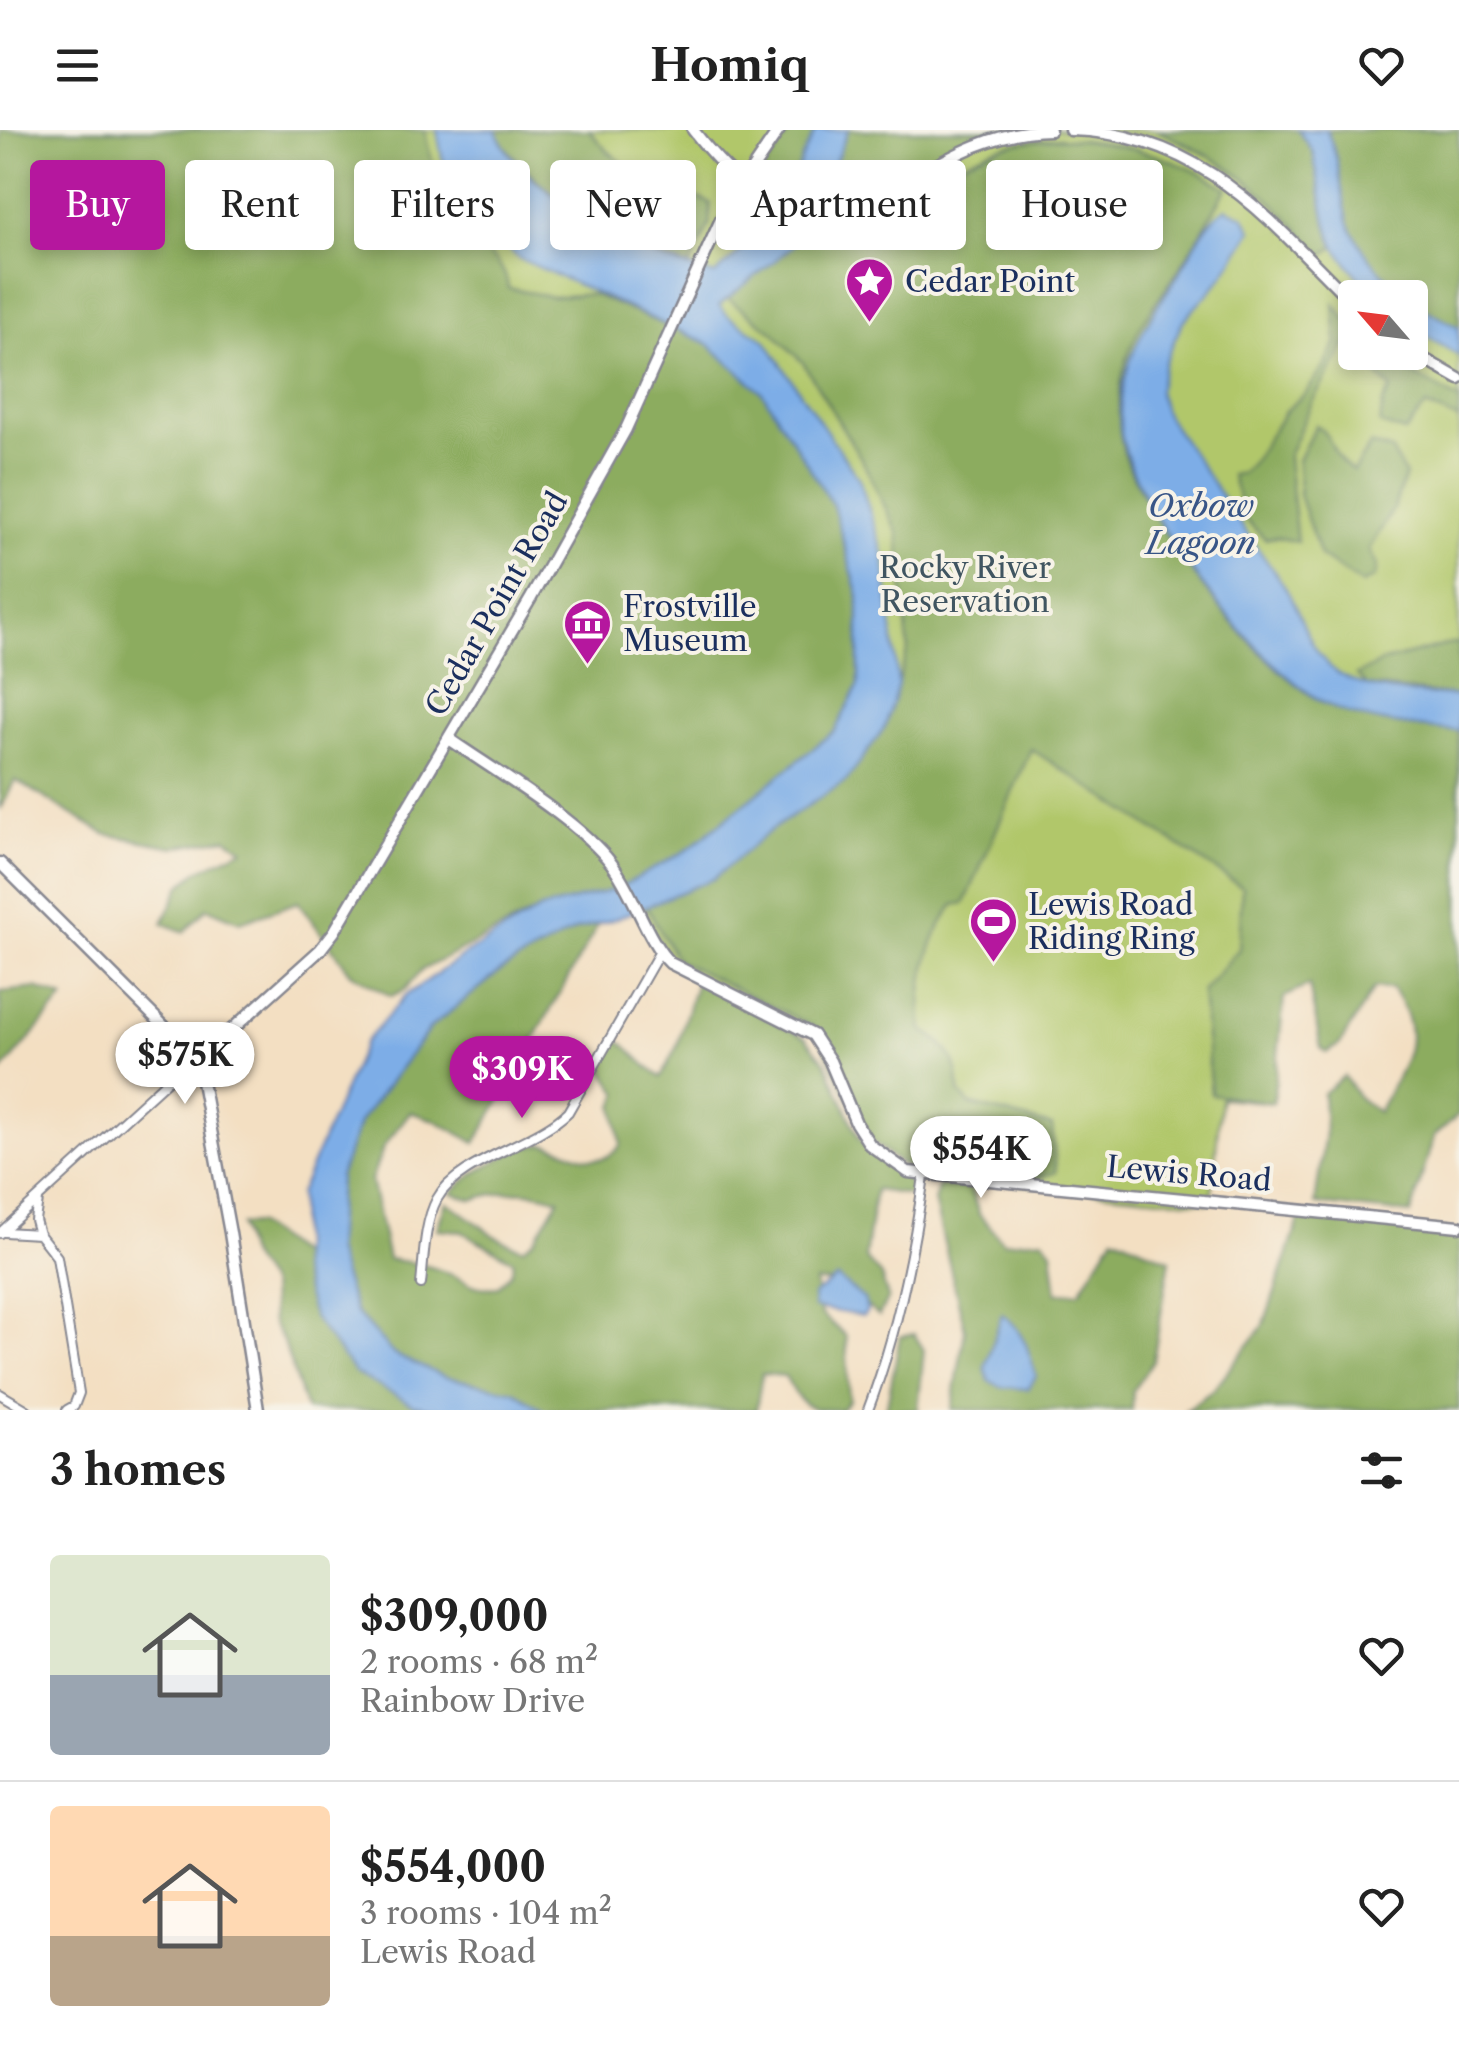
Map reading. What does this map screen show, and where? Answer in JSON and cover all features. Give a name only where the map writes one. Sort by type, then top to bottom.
[{"type":"street","points":[[693,130],[717,160]]},
{"type":"street","name":"Cedar Point Road","points":[[756,160],[778,130]]},
{"type":"street","points":[[945,160],[1006,137],[1050,130]]},
{"type":"street","points":[[1070,130],[1140,138],[1165,147],[1216,176],[1266,214],[1338,288]]},
{"type":"street","name":"Cedar Point Road","points":[[198,1060],[320,950],[334,932],[626,429],[716,232]]},
{"type":"street","points":[[1428,361],[1459,379]]},
{"type":"street","points":[[421,1284],[437,1198],[477,1166],[554,1126],[568,1112],[659,953],[646,920],[610,860],[556,814],[449,739]]},
{"type":"street","points":[[0,863],[198,1060],[258,1410]]},
{"type":"street","name":"Lewis Road","points":[[659,953],[670,963],[813,1035],[830,1061],[856,1123],[870,1145],[908,1172],[1459,1226]]},
{"type":"street","points":[[1,1233],[170,1078],[198,1060]]},
{"type":"street","points":[[868,1410],[885,1366],[913,1258],[924,1176]]},
{"type":"street","points":[[38,1199],[35,1220],[39,1234],[57,1258],[80,1393],[74,1406],[67,1410]]},
{"type":"street","points":[[1,1233],[39,1234]]},
{"type":"street","points":[[0,1394],[28,1410]]},
{"type":"green space","name":"Rocky River Reservation","points":[[0,130],[1422,130],[1459,238],[1459,945],[1293,901],[1273,1103],[1221,1098],[1211,1203],[911,1174],[820,1036],[673,965],[626,886],[541,909],[422,970],[404,990],[348,945],[51,250],[165,250],[165,160],[30,160],[30,200]]},
{"type":"green space","points":[[0,130],[425,130],[432,160],[354,160],[354,250],[485,250],[499,266],[508,288],[553,297],[592,294],[707,343],[747,367],[833,504],[859,596],[859,685],[835,731],[687,850],[617,889],[541,909],[422,970],[404,990],[391,996],[351,973],[298,902],[240,922],[207,908],[184,932],[163,923],[181,885],[198,871],[243,849],[227,838],[174,847],[105,834],[15,780],[0,810]]},
{"type":"green space","points":[[496,130],[590,130],[619,160],[550,160],[550,191],[530,173],[530,160],[517,160]]},
{"type":"green space","points":[[791,130],[816,130],[801,160],[770,160]]},
{"type":"green space","points":[[848,130],[1006,130],[946,149],[928,160],[835,160]]},
{"type":"green space","points":[[1156,130],[1298,130],[1313,152],[1335,247],[1323,255],[1251,184],[1212,158]]},
{"type":"green space","points":[[1326,130],[1459,130],[1459,328],[1428,311],[1428,280],[1388,280],[1367,258],[1349,222],[1335,152]]},
{"type":"green space","points":[[1058,138],[1146,152],[1227,188],[1138,332],[1127,358],[1119,419],[1128,464],[1189,567],[1247,639],[1279,670],[1339,710],[1368,719],[1459,731],[1459,1114],[1434,1136],[1411,1214],[1315,1204],[1325,1133],[1323,1093],[1344,1076],[1359,1098],[1378,1112],[1403,1066],[1408,1052],[1409,1023],[1392,989],[1374,988],[1340,1044],[1326,1053],[1321,1048],[1309,985],[1284,997],[1273,1103],[1211,1094],[1202,992],[1239,949],[1242,887],[1031,749],[965,903],[954,905],[937,933],[926,964],[922,1014],[923,1030],[951,1055],[959,1092],[969,1104],[1052,1126],[1056,1172],[1042,1177],[903,1166],[869,1139],[814,1027],[677,960],[646,906],[713,879],[885,727],[908,648],[898,533],[862,460],[804,364],[773,332],[727,298],[788,250],[966,250],[966,161],[1019,143]]},
{"type":"green space","points":[[696,197],[711,203],[709,226],[689,267],[644,250],[696,250]]},
{"type":"green space","points":[[1334,304],[1338,309],[1338,359],[1313,400],[1288,456],[1297,542],[1276,537],[1265,539],[1245,519],[1231,475],[1241,473],[1251,464],[1286,410],[1305,394],[1325,366],[1337,342]]},
{"type":"green space","points":[[1373,370],[1405,370],[1459,400],[1459,420],[1426,406],[1405,432],[1380,424],[1383,403],[1391,389]]},
{"type":"green space","points":[[1316,425],[1353,471],[1371,444],[1392,451],[1405,475],[1394,508],[1369,549],[1377,566],[1375,577],[1362,584],[1320,556],[1299,495],[1298,460]]},
{"type":"green space","points":[[1459,643],[1459,696],[1367,686],[1357,675],[1382,662]]},
{"type":"green space","points":[[599,923],[476,1143],[410,1112],[384,1146],[371,1180],[388,1259],[431,1267],[476,1286],[498,1287],[512,1271],[513,1260],[460,1231],[437,1229],[446,1202],[511,1244],[523,1248],[535,1239],[559,1199],[516,1192],[472,1200],[452,1193],[494,1162],[532,1146],[552,1145],[593,1159],[612,1154],[621,1144],[614,1106],[619,1094],[602,1068],[617,1039],[661,1077],[677,1046],[696,982],[806,1038],[826,1063],[860,1140],[906,1178],[916,1196],[875,1190],[865,1258],[881,1276],[888,1297],[879,1316],[836,1282],[815,1282],[821,1314],[846,1336],[849,1400],[841,1410],[806,1405],[785,1376],[762,1374],[756,1410],[543,1410],[514,1391],[445,1377],[394,1355],[355,1311],[335,1252],[339,1176],[360,1121],[431,1027],[503,969],[575,930]]},
{"type":"green space","points":[[36,988],[64,998],[0,1074],[0,992]]},
{"type":"green space","points":[[939,1185],[970,1187],[979,1214],[1003,1242],[1043,1239],[1052,1250],[1057,1293],[1080,1291],[1114,1235],[1170,1260],[1153,1361],[1133,1390],[1132,1410],[952,1410],[965,1330],[934,1201]]},
{"type":"green space","points":[[1300,1217],[1459,1233],[1459,1410],[1186,1410],[1213,1390],[1264,1325]]},
{"type":"green space","points":[[256,1224],[300,1255],[300,1270],[414,1405],[444,1410],[306,1410],[283,1341],[272,1323],[270,1286],[247,1253],[240,1225]]},
{"type":"green space","points":[[914,1334],[924,1350],[918,1410],[886,1410],[900,1337]]},
{"type":"water","points":[[437,130],[496,130],[516,160],[443,160]]},
{"type":"water","points":[[816,130],[848,130],[836,160],[801,160]]},
{"type":"water","points":[[1298,130],[1326,130],[1354,234],[1390,280],[1361,280],[1335,247],[1313,152]]},
{"type":"water","points":[[530,175],[550,192],[550,250],[642,250],[715,275],[742,250],[788,250],[719,305],[733,320],[765,340],[859,479],[884,555],[898,685],[885,727],[847,780],[771,830],[713,879],[612,920],[575,930],[503,969],[431,1027],[360,1121],[339,1176],[335,1251],[355,1312],[394,1355],[445,1377],[514,1391],[543,1410],[444,1410],[414,1405],[355,1373],[314,1319],[300,1270],[299,1194],[365,1042],[405,996],[541,909],[617,889],[687,850],[835,731],[859,685],[859,596],[833,505],[762,392],[707,343],[518,258],[510,250],[530,250]]},
{"type":"water","name":"Oxbow Lagoon","points":[[1226,208],[1244,216],[1252,230],[1221,279],[1183,321],[1165,361],[1158,391],[1165,414],[1287,591],[1322,658],[1346,678],[1372,687],[1459,696],[1459,731],[1368,719],[1339,710],[1309,693],[1274,664],[1202,584],[1144,495],[1127,455],[1120,421],[1129,365],[1143,330],[1197,242]]},
{"type":"water","points":[[1428,311],[1459,328],[1459,356],[1428,337]]},
{"type":"water","points":[[837,1278],[864,1299],[867,1311],[863,1316],[814,1308],[813,1295]]},
{"type":"water","points":[[1002,1314],[1016,1327],[1028,1350],[1036,1376],[1028,1389],[1003,1387],[989,1381],[985,1367]]},
{"type":"place","name":"Cedar Point","points":[[870,324]]},
{"type":"place","name":"Frostville Museum","points":[[588,666]]},
{"type":"place","name":"Lewis Road Riding Ring","points":[[993,964]]}]
